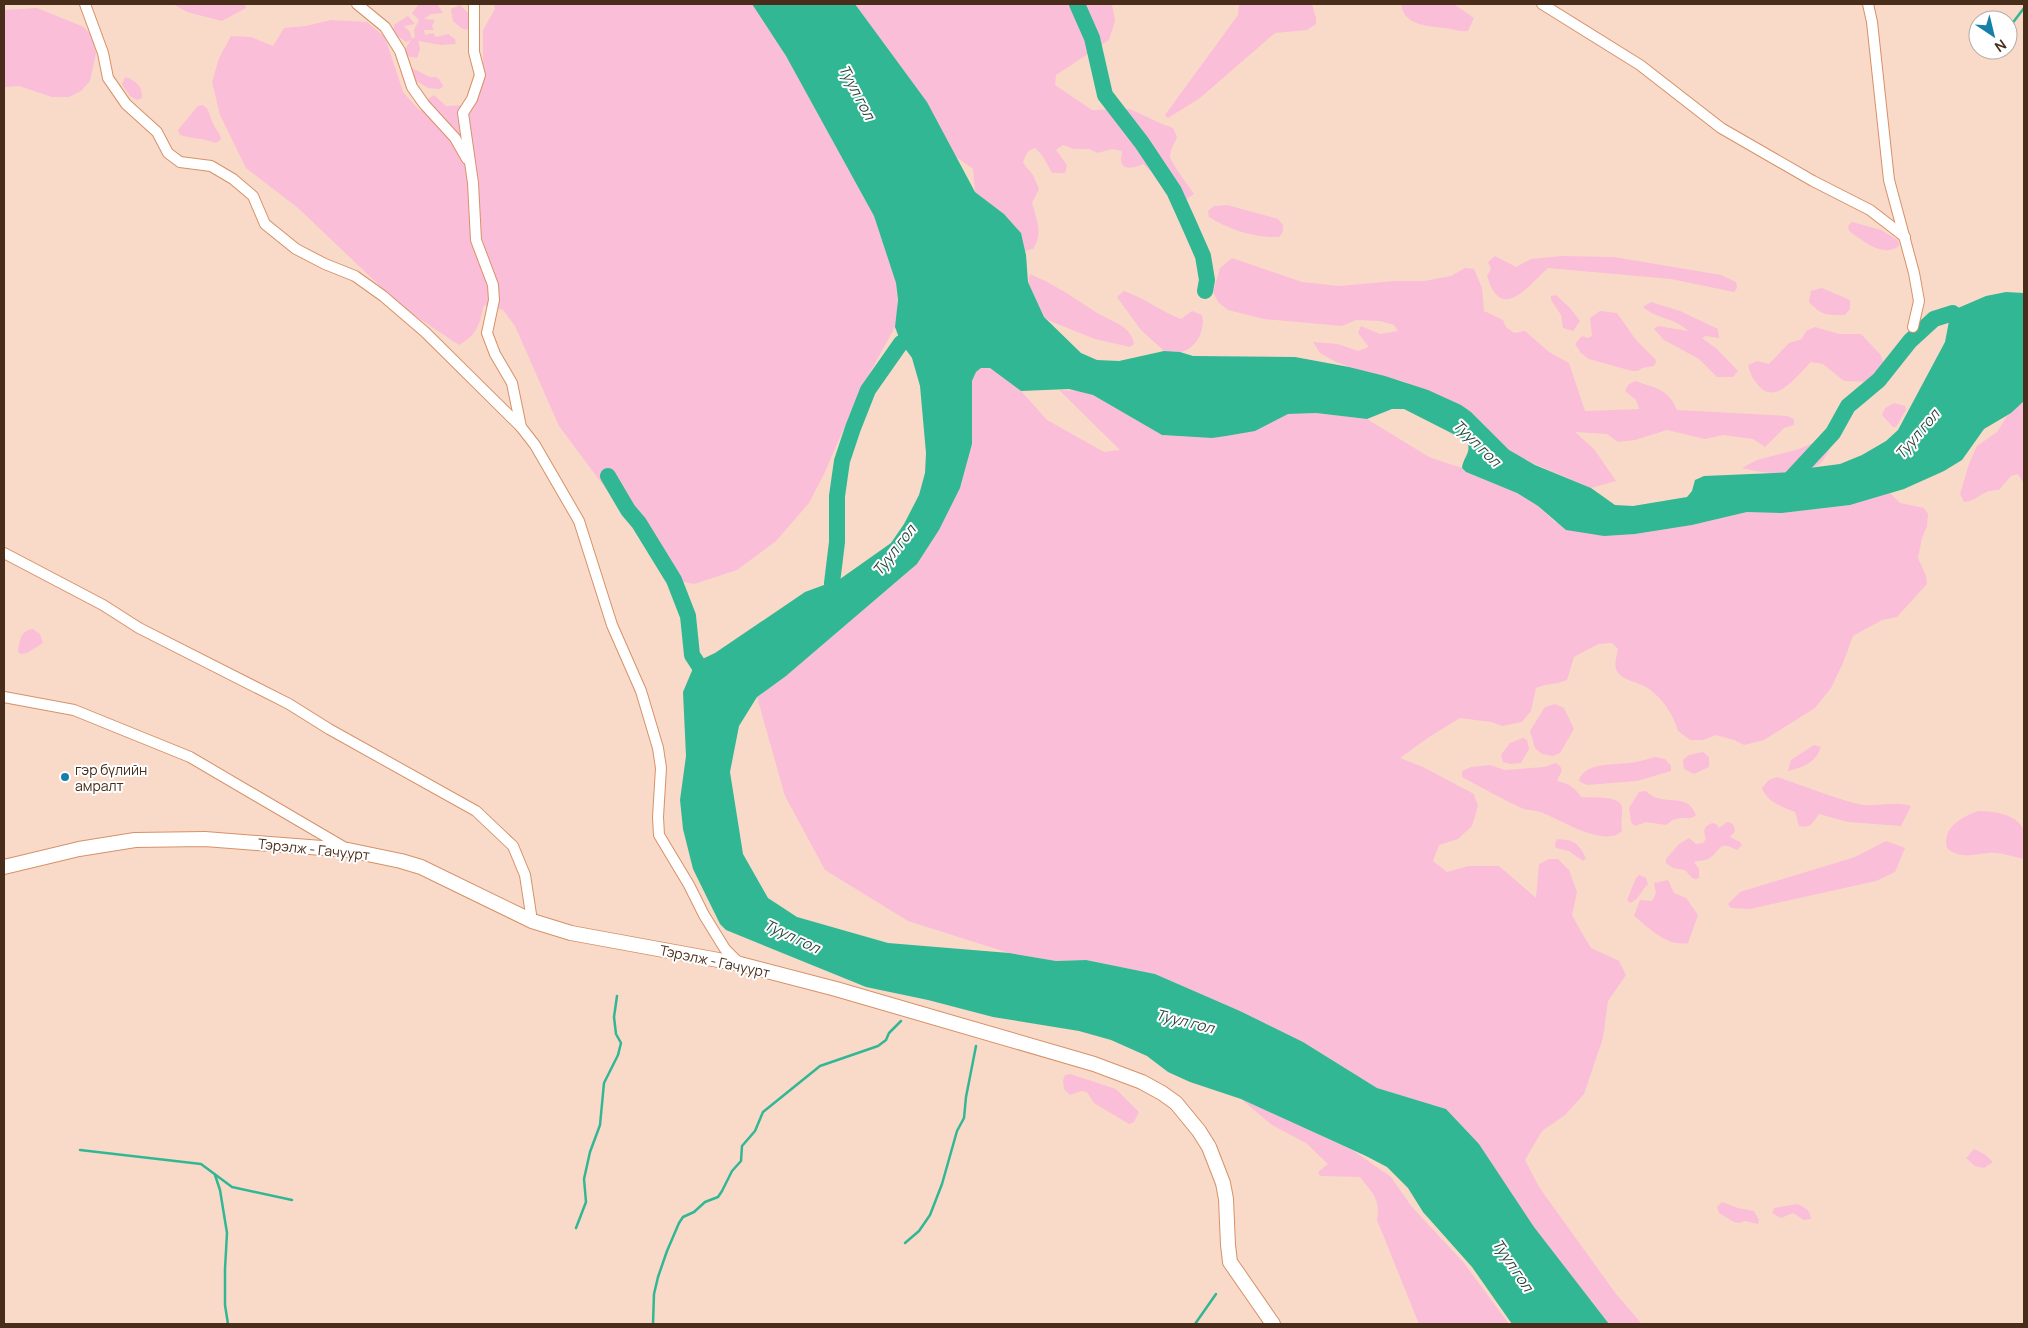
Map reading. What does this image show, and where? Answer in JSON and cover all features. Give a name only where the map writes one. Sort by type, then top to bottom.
[{"type":"main road","name":"Тэрэлж - Гачуурт","points":[[4,867],[80,849],[135,840],[205,840],[348,850],[421,867],[532,922],[571,934],[740,964],[853,994],[1094,1064],[1142,1082],[1176,1103],[1209,1147],[1220,1174],[1226,1199],[1230,1262],[1273,1324]]},
{"type":"street","points":[[85,4],[103,53],[108,78],[126,104],[157,132],[168,153],[180,162],[211,166],[233,179],[253,196],[265,224],[296,249],[325,264],[355,276],[383,296],[425,332],[522,427],[539,452],[578,522],[612,625],[641,691],[658,748],[661,768],[658,817],[659,835],[690,884],[704,915],[725,949],[740,964]]},
{"type":"street","points":[[358,4],[385,27],[395,41],[412,87],[424,104],[455,138],[470,164]]},
{"type":"street","points":[[474,4],[474,52],[480,75],[472,99],[463,113],[473,183],[476,240],[493,285],[494,300],[487,333],[495,354],[512,383],[522,427]]},
{"type":"street","points":[[1542,4],[1640,65],[1721,128],[1813,181],[1870,210],[1905,237]]},
{"type":"street","points":[[1868,4],[1872,22],[1889,180],[1914,273],[1919,301],[1913,328]]},
{"type":"street","points":[[4,553],[103,605],[139,628],[289,704],[329,729],[476,811],[514,846],[525,874],[532,922]]},
{"type":"street","points":[[4,697],[74,710],[190,757],[348,850]]},
{"type":"shaded area","points":[[173,4],[245,4],[246,8],[222,21],[187,12]]},
{"type":"shaded area","points":[[419,4],[437,4],[443,13],[431,14],[424,19],[435,20],[432,26],[434,30],[424,30],[425,35],[433,33],[436,37],[448,34],[455,39],[456,44],[441,45],[418,41],[420,49],[417,58],[407,56],[404,51],[411,40],[406,42],[392,32],[395,24],[408,16],[415,24],[404,26],[410,32],[412,39],[415,37],[414,30],[419,20],[412,13]]},
{"type":"shaded area","points":[[494,4],[752,4],[786,56],[874,216],[896,283],[898,312],[895,327],[862,387],[824,474],[809,503],[776,541],[737,570],[694,584],[674,580],[559,426],[515,326],[503,310],[484,305],[481,318],[474,333],[459,345],[402,307],[298,208],[246,168],[220,115],[212,82],[219,58],[231,36],[251,37],[273,46],[284,28],[306,26],[331,20],[367,22],[385,37],[403,92],[419,110],[428,111],[427,100],[434,95],[446,106],[470,105],[483,62],[483,30],[495,9]]},
{"type":"shaded area","points":[[855,4],[1112,4],[1115,21],[1109,40],[1056,75],[1055,85],[1092,110],[1130,109],[1173,128],[1177,137],[1170,156],[1176,169],[1194,194],[1181,203],[1166,194],[1157,177],[1143,164],[1137,167],[1123,166],[1121,160],[1122,151],[1112,149],[1098,153],[1089,149],[1074,149],[1063,145],[1056,150],[1067,165],[1065,173],[1052,173],[1042,155],[1035,148],[1032,149],[1028,152],[1023,163],[1033,175],[1039,189],[1032,203],[1037,221],[1038,238],[1033,249],[1025,251],[1021,233],[1004,214],[975,192],[973,169],[955,156],[927,102]]},
{"type":"shaded area","points":[[1239,4],[1312,4],[1316,24],[1307,30],[1275,33],[1200,98],[1168,118],[1165,115],[1238,15]]},
{"type":"shaded area","points":[[1401,4],[1454,4],[1474,18],[1468,31],[1418,24],[1407,17]]},
{"type":"shaded area","points":[[460,5],[473,20],[475,27],[472,29],[466,30],[461,28],[453,21],[451,9]]},
{"type":"shaded area","points":[[37,8],[84,27],[92,36],[96,53],[90,81],[81,91],[69,97],[52,97],[19,86],[4,87],[4,10]]},
{"type":"shaded area","points":[[410,67],[430,77],[436,77],[443,86],[440,89],[428,88],[410,77]]},
{"type":"shaded area","points":[[125,77],[138,84],[142,98],[137,100],[130,96],[122,85]]},
{"type":"shaded area","points":[[203,105],[208,111],[221,139],[216,143],[180,135],[178,130],[198,106]]},
{"type":"shaded area","points":[[1227,205],[1278,219],[1283,225],[1283,232],[1279,237],[1252,235],[1225,226],[1209,217],[1208,211],[1214,206]]},
{"type":"shaded area","points":[[1852,222],[1881,230],[1898,240],[1899,246],[1886,250],[1873,247],[1849,231],[1848,226]]},
{"type":"shaded area","points":[[1495,256],[1516,267],[1531,259],[1562,256],[1614,257],[1721,275],[1736,282],[1737,288],[1734,292],[1671,279],[1548,268],[1524,291],[1515,297],[1507,299],[1500,298],[1493,290],[1487,276],[1491,269],[1488,262]]},
{"type":"shaded area","points":[[1232,258],[1302,282],[1339,286],[1395,281],[1424,281],[1451,276],[1465,268],[1474,269],[1482,288],[1484,311],[1503,320],[1506,327],[1514,333],[1525,331],[1549,352],[1569,363],[1585,411],[1639,409],[1636,400],[1625,391],[1628,385],[1635,381],[1655,387],[1665,393],[1677,410],[1787,416],[1794,419],[1794,425],[1784,428],[1765,447],[1753,439],[1723,435],[1705,439],[1667,430],[1635,440],[1618,442],[1607,434],[1575,432],[1594,449],[1616,481],[1591,488],[1521,458],[1508,450],[1471,412],[1403,381],[1364,372],[1336,362],[1320,353],[1313,342],[1338,344],[1358,351],[1369,347],[1358,333],[1361,326],[1380,334],[1398,331],[1394,325],[1380,321],[1356,320],[1342,326],[1264,319],[1228,310],[1218,302],[1213,292],[1220,268]]},
{"type":"shaded area","points":[[1030,274],[1055,286],[1124,328],[1129,332],[1134,344],[1130,347],[1095,339],[1044,317],[1028,282]]},
{"type":"shaded area","points":[[1822,288],[1850,300],[1850,309],[1845,315],[1825,314],[1809,302],[1811,291]]},
{"type":"shaded area","points":[[1124,291],[1181,319],[1192,311],[1202,315],[1201,332],[1195,343],[1180,352],[1164,351],[1141,330],[1117,297]]},
{"type":"shaded area","points":[[1556,295],[1580,321],[1573,331],[1563,328],[1561,315],[1551,300],[1551,296]]},
{"type":"shaded area","points":[[1651,302],[1680,311],[1718,329],[1719,338],[1706,336],[1702,338],[1717,349],[1738,371],[1733,377],[1717,377],[1699,359],[1664,340],[1654,329],[1658,326],[1688,331],[1678,323],[1654,314],[1643,307]]},
{"type":"shaded area","points":[[1600,311],[1617,313],[1636,340],[1655,359],[1654,366],[1632,371],[1589,359],[1581,353],[1575,344],[1582,336],[1588,338],[1592,336],[1590,318]]},
{"type":"shaded area","points":[[1815,327],[1839,334],[1861,334],[1880,354],[1887,370],[1873,382],[1844,381],[1823,364],[1811,362],[1781,390],[1768,392],[1761,388],[1753,378],[1748,365],[1757,361],[1769,364],[1789,343],[1802,339],[1806,331]]},
{"type":"shaded area","points":[[981,368],[990,368],[1021,391],[1047,420],[1104,452],[1120,450],[1059,390],[1081,391],[1093,395],[1162,435],[1212,438],[1288,414],[1316,413],[1367,419],[1429,457],[1462,468],[1466,472],[1517,493],[1538,506],[1555,522],[1635,534],[1692,525],[1747,512],[1782,513],[1850,505],[1890,493],[1900,503],[1924,508],[1928,514],[1927,526],[1922,538],[1918,558],[1926,576],[1927,584],[1897,617],[1882,620],[1853,636],[1831,688],[1815,708],[1764,740],[1744,745],[1716,735],[1703,740],[1690,740],[1678,731],[1670,712],[1657,696],[1646,687],[1618,673],[1615,665],[1618,649],[1612,643],[1598,644],[1574,657],[1567,680],[1536,688],[1531,711],[1522,722],[1502,726],[1491,722],[1460,718],[1400,758],[1423,767],[1474,794],[1478,806],[1472,826],[1458,839],[1439,845],[1433,861],[1447,872],[1468,866],[1499,866],[1536,898],[1539,864],[1549,859],[1558,859],[1569,870],[1577,892],[1572,915],[1582,933],[1591,948],[1619,961],[1626,975],[1608,1001],[1603,1038],[1584,1094],[1565,1115],[1542,1131],[1525,1160],[1539,1187],[1616,1294],[1642,1324],[1609,1324],[1534,1227],[1479,1144],[1446,1109],[1377,1088],[1303,1042],[1240,1011],[1155,974],[1086,960],[1056,961],[1009,953],[908,921],[825,870],[785,796],[757,697],[786,676],[917,564],[939,530],[960,488],[972,444],[972,381],[976,372]]},
{"type":"shaded area","points":[[2024,401],[2024,484],[2018,474],[2011,476],[1999,490],[1992,490],[1964,502],[1960,494],[1969,464],[1977,446],[1997,432],[2007,416]]},
{"type":"shaded area","points":[[1894,403],[1905,406],[1906,410],[1896,427],[1893,427],[1882,415],[1885,408]]},
{"type":"shaded area","points":[[1827,437],[1831,446],[1826,456],[1820,464],[1809,469],[1780,474],[1742,468],[1757,460],[1799,449]]},
{"type":"shaded area","points":[[33,629],[40,634],[43,643],[27,653],[20,654],[18,652],[21,637],[25,632]]},
{"type":"shaded area","points":[[1555,704],[1564,708],[1574,729],[1560,753],[1553,756],[1542,754],[1535,748],[1530,731],[1545,707]]},
{"type":"shaded area","points":[[1523,738],[1527,740],[1529,749],[1521,763],[1510,764],[1503,762],[1501,755],[1510,743]]},
{"type":"shaded area","points":[[1814,745],[1821,747],[1812,761],[1804,766],[1788,771],[1791,760]]},
{"type":"shaded area","points":[[1703,752],[1709,757],[1709,767],[1694,774],[1684,769],[1683,760],[1689,755]]},
{"type":"shaded area","points":[[1655,757],[1665,759],[1671,766],[1671,771],[1637,781],[1587,785],[1579,780],[1582,774],[1594,767],[1632,763]]},
{"type":"shaded area","points":[[1556,763],[1562,770],[1557,781],[1571,786],[1581,797],[1611,799],[1620,803],[1622,807],[1622,831],[1614,835],[1594,835],[1541,812],[1524,809],[1462,777],[1462,771],[1471,767],[1490,765],[1505,770],[1544,767]]},
{"type":"shaded area","points":[[1777,777],[1858,804],[1905,804],[1911,806],[1901,826],[1848,822],[1819,814],[1809,826],[1803,827],[1799,826],[1795,812],[1780,806],[1764,793],[1762,788],[1769,780]]},
{"type":"shaded area","points":[[1646,791],[1657,798],[1685,802],[1693,809],[1696,815],[1691,818],[1672,820],[1666,825],[1646,822],[1635,826],[1631,822],[1629,808],[1639,792]]},
{"type":"shaded area","points":[[1978,811],[2011,817],[2021,825],[2025,837],[2024,859],[1993,853],[1962,855],[1952,852],[1947,848],[1947,834],[1950,829],[1966,816]]},
{"type":"shaded area","points":[[1727,822],[1732,824],[1735,829],[1730,837],[1742,845],[1737,850],[1727,846],[1721,847],[1708,859],[1694,862],[1699,869],[1699,878],[1695,879],[1685,870],[1673,868],[1666,863],[1666,859],[1679,844],[1689,838],[1696,844],[1703,843],[1706,839],[1704,831],[1707,826],[1712,823],[1716,824],[1719,828]]},
{"type":"shaded area","points":[[1557,839],[1572,841],[1581,849],[1586,858],[1583,861],[1569,851],[1556,848]]},
{"type":"shaded area","points":[[1886,841],[1905,848],[1895,872],[1876,881],[1750,909],[1731,908],[1728,904],[1740,892],[1855,857]]},
{"type":"shaded area","points":[[1639,875],[1646,878],[1648,884],[1635,900],[1630,903],[1627,900]]},
{"type":"shaded area","points":[[1668,880],[1674,893],[1686,898],[1698,915],[1688,943],[1673,942],[1659,936],[1634,916],[1640,900],[1652,901],[1656,893],[1654,883]]},
{"type":"shaded area","points":[[1070,1074],[1116,1089],[1139,1112],[1134,1122],[1129,1124],[1094,1103],[1087,1092],[1081,1091],[1070,1095],[1064,1089],[1063,1080],[1065,1075]]},
{"type":"shaded area","points":[[1241,1099],[1354,1151],[1391,1177],[1412,1207],[1464,1263],[1509,1324],[1419,1324],[1377,1220],[1377,1202],[1368,1187],[1360,1177],[1320,1176],[1318,1172],[1328,1164],[1306,1143],[1272,1125]]},
{"type":"shaded area","points":[[1974,1149],[1984,1154],[1993,1162],[1984,1168],[1975,1166],[1966,1158]]},
{"type":"shaded area","points":[[1722,1202],[1754,1211],[1759,1220],[1758,1224],[1745,1221],[1734,1222],[1719,1213],[1717,1207]]},
{"type":"shaded area","points":[[1797,1204],[1807,1209],[1811,1219],[1804,1220],[1793,1213],[1781,1218],[1772,1213],[1774,1208]]},
{"type":"water","name":"Туул гол","points":[[752,4],[855,4],[927,102],[975,192],[1004,214],[1021,233],[1026,255],[1028,282],[1044,317],[1081,353],[1097,360],[1119,361],[1164,351],[1180,352],[1193,356],[1295,357],[1385,376],[1428,390],[1461,405],[1471,412],[1509,450],[1535,465],[1591,488],[1615,505],[1633,506],[1687,497],[1692,491],[1695,480],[1704,476],[1797,472],[1809,468],[1840,464],[1862,455],[1886,441],[1898,430],[1945,342],[1950,316],[1958,308],[1986,296],[2006,292],[2024,293],[2024,401],[2011,413],[1984,429],[1962,460],[1944,471],[1904,489],[1850,505],[1782,513],[1747,512],[1692,525],[1635,534],[1604,536],[1566,530],[1538,506],[1517,493],[1466,472],[1462,468],[1468,450],[1465,440],[1404,409],[1392,409],[1367,419],[1316,413],[1288,414],[1255,431],[1212,438],[1162,435],[1093,395],[1069,389],[1021,391],[990,368],[981,368],[976,372],[972,381],[972,444],[960,488],[939,530],[917,564],[786,676],[757,697],[739,726],[730,772],[743,854],[768,898],[797,917],[888,943],[1009,953],[1056,961],[1086,960],[1155,974],[1240,1011],[1303,1042],[1377,1088],[1446,1109],[1479,1144],[1534,1227],[1609,1324],[1512,1324],[1472,1267],[1423,1212],[1408,1188],[1387,1167],[1241,1099],[1190,1082],[1168,1072],[1147,1056],[1111,1040],[1079,1031],[993,1017],[928,1000],[866,987],[726,930],[720,924],[693,869],[683,829],[680,800],[686,756],[683,692],[691,673],[696,662],[715,653],[805,592],[840,579],[891,543],[904,524],[919,495],[925,473],[926,453],[920,386],[912,358],[901,343],[895,327],[898,300],[896,283],[874,216],[786,56]]},
{"type":"waterway","points":[[1077,4],[1092,38],[1105,95],[1142,143],[1174,191],[1188,222],[1203,256],[1207,280],[1205,291]]},
{"type":"waterway","points":[[2018,16],[2024,8]]},
{"type":"waterway","points":[[1782,488],[1833,433],[1848,406],[1879,380],[1910,341],[1934,319],[1953,313]]},
{"type":"waterway","points":[[834,603],[832,583],[837,542],[837,496],[842,461],[868,390],[901,343],[922,335]]},
{"type":"waterway","points":[[608,476],[674,580],[688,616],[692,655],[709,681]]},
{"type":"waterway","points":[[576,1228],[586,1202],[584,1179],[590,1152],[600,1125],[604,1083],[618,1055],[621,1043],[616,1034],[614,1017],[617,996]]},
{"type":"waterway","points":[[653,1324],[654,1294],[658,1277],[679,1223],[683,1217],[694,1212],[705,1202],[718,1197],[732,1171],[741,1161],[742,1146],[755,1131],[763,1112],[820,1066],[878,1046],[886,1040],[889,1033],[901,1021]]},
{"type":"waterway","points":[[905,1243],[919,1231],[930,1215],[942,1184],[957,1131],[964,1118],[976,1046]]},
{"type":"waterway","points":[[80,1150],[201,1164],[232,1187],[292,1200]]},
{"type":"waterway","points":[[215,1175],[220,1190],[227,1233],[225,1305],[228,1324]]},
{"type":"waterway","points":[[1195,1324],[1216,1294]]},
{"type":"place","name":"гэр бүлийн амралт","points":[[65,777]]}]
